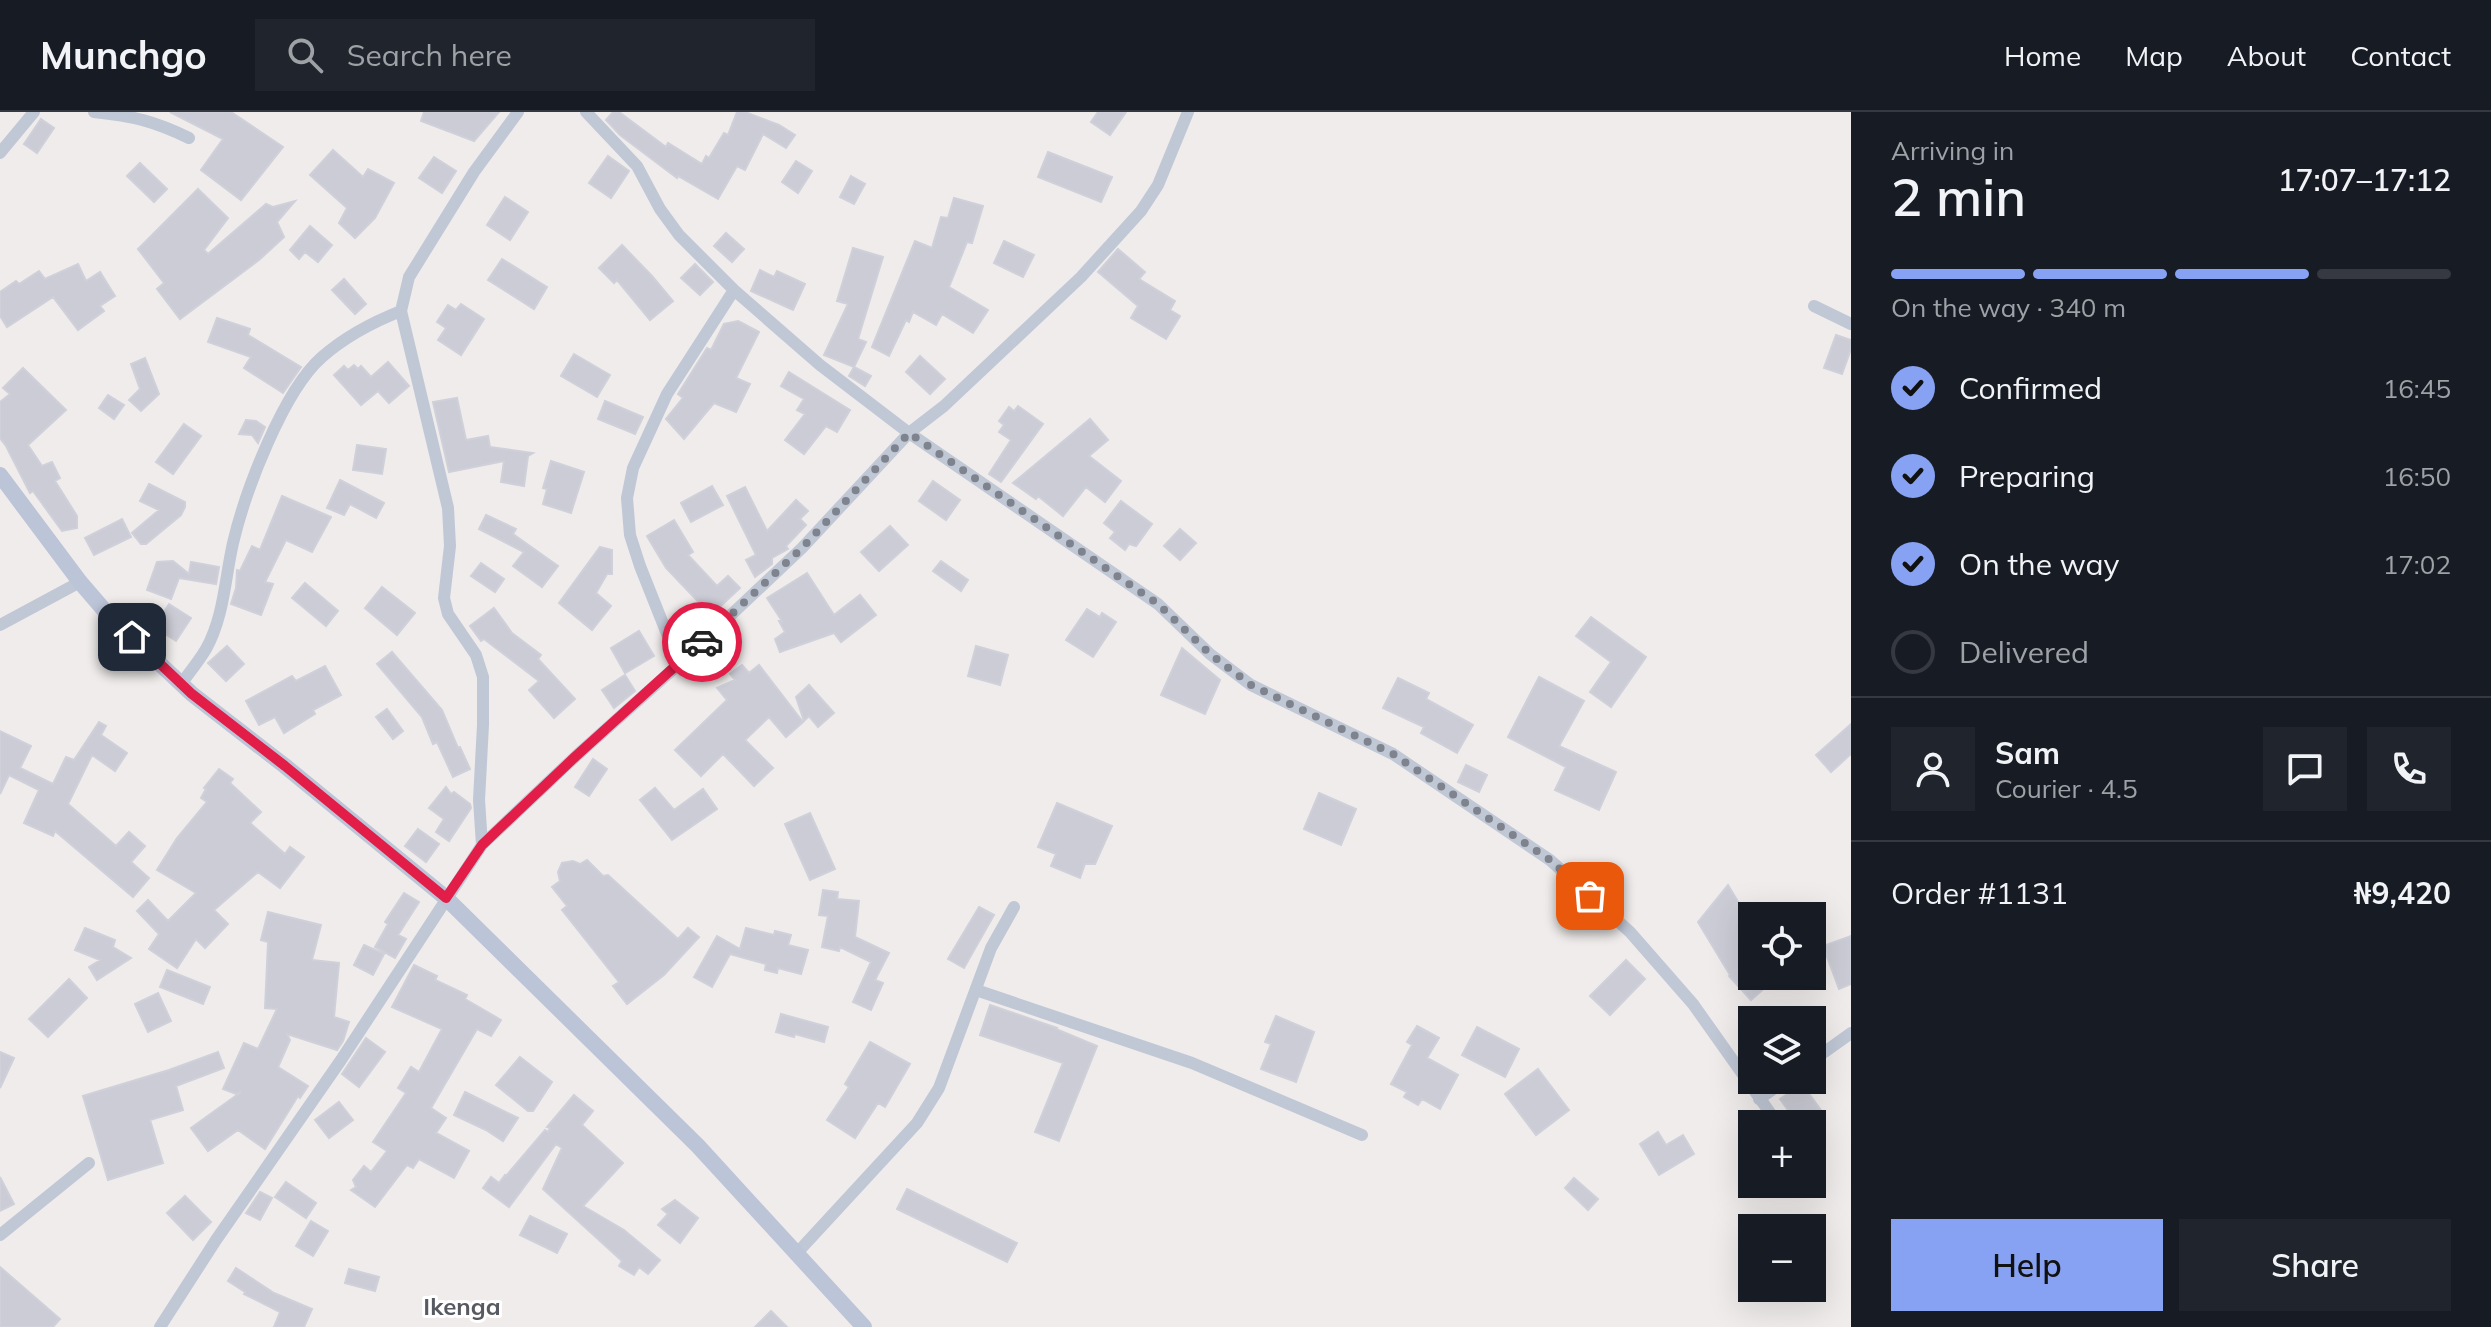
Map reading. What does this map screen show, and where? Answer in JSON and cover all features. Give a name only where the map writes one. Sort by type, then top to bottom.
[{"type":"main road","points":[[0,475],[80,582],[111,618],[181,684],[446,898],[687,1135],[864,1327]]},
{"type":"street","points":[[0,153],[34,112]]},
{"type":"street","points":[[94,112],[158,123],[189,138]]},
{"type":"street","points":[[482,845],[479,800],[483,677],[476,655],[448,614],[444,598],[450,546],[448,508],[401,311],[409,277],[474,172],[518,112]]},
{"type":"street","points":[[586,112],[637,166],[660,209],[679,235],[734,290],[820,365],[909,433],[1158,604],[1210,654],[1251,685],[1393,754],[1550,860],[1630,932],[1693,1004],[1767,1110]]},
{"type":"street","points":[[160,1327],[482,845],[802,548],[909,433],[944,406],[1081,277],[1141,211],[1158,185],[1188,112]]},
{"type":"street","points":[[679,664],[630,535],[627,498],[633,468],[667,394],[734,290]]},
{"type":"street","points":[[1814,306],[1851,324]]},
{"type":"street","points":[[181,684],[206,648],[218,618],[233,542],[251,481],[291,398],[320,359],[347,338],[401,311]]},
{"type":"street","points":[[0,625],[80,582]]},
{"type":"street","points":[[797,1253],[917,1123],[939,1088],[991,948],[1014,907]]},
{"type":"street","points":[[976,990],[1192,1063],[1362,1135]]},
{"type":"street","points":[[1826,1051],[1851,1033]]},
{"type":"street","points":[[1759,1099],[1766,1094]]},
{"type":"street","points":[[0,1235],[89,1163]]},
{"type":"building","points":[[170,112],[231,112],[283,147],[241,200],[201,170],[223,139]]},
{"type":"building","points":[[424,112],[499,112],[474,141],[421,121]]},
{"type":"building","points":[[613,112],[619,112],[666,147],[668,143],[702,164],[724,133],[728,135],[737,112],[779,125],[795,135],[786,148],[763,134],[745,170],[737,166],[718,199],[677,178],[620,135],[606,120]]},
{"type":"building","points":[[1098,112],[1126,112],[1110,135],[1091,122]]},
{"type":"building","points":[[41,119],[54,128],[37,153],[24,144]]},
{"type":"building","points":[[333,150],[363,177],[368,169],[394,183],[375,218],[355,238],[339,223],[347,208],[310,175]]},
{"type":"building","points":[[1048,152],[1112,177],[1101,202],[1038,177]]},
{"type":"building","points":[[608,156],[629,171],[611,198],[589,183]]},
{"type":"building","points":[[434,157],[456,171],[442,193],[419,178]]},
{"type":"building","points":[[796,161],[812,171],[798,193],[782,182]]},
{"type":"building","points":[[140,163],[167,189],[154,202],[127,176]]},
{"type":"building","points":[[851,176],[865,184],[854,204],[840,197]]},
{"type":"building","points":[[198,189],[228,218],[204,250],[208,254],[266,204],[273,207],[295,201],[277,222],[284,237],[259,260],[180,319],[157,289],[164,283],[138,249]]},
{"type":"building","points":[[505,197],[528,212],[510,240],[487,225]]},
{"type":"building","points":[[954,198],[983,206],[972,243],[967,242],[949,287],[988,310],[973,333],[942,314],[936,325],[913,312],[889,356],[872,347],[915,241],[932,248],[941,217],[948,218]]},
{"type":"building","points":[[310,226],[332,245],[318,262],[305,252],[299,259],[290,250]]},
{"type":"building","points":[[726,233],[744,249],[732,262],[714,246]]},
{"type":"building","points":[[1004,241],[1034,255],[1023,277],[994,263]]},
{"type":"building","points":[[622,245],[673,301],[650,320],[617,280],[614,283],[599,268]]},
{"type":"building","points":[[853,248],[883,257],[858,339],[866,342],[854,367],[824,355],[848,304],[837,301]]},
{"type":"building","points":[[1118,249],[1145,272],[1139,279],[1175,301],[1170,310],[1180,316],[1166,339],[1131,318],[1138,306],[1098,272]]},
{"type":"building","points":[[502,259],[547,287],[534,309],[488,280]]},
{"type":"building","points":[[78,264],[86,281],[100,272],[115,296],[100,306],[104,311],[78,330],[53,297],[7,327],[0,316],[0,292],[39,271],[45,279]]},
{"type":"building","points":[[695,264],[713,282],[700,295],[681,278]]},
{"type":"building","points":[[760,270],[774,277],[777,271],[805,284],[793,310],[751,291]]},
{"type":"building","points":[[344,279],[366,304],[355,314],[332,290]]},
{"type":"building","points":[[461,304],[484,319],[461,355],[438,340],[446,328],[437,322],[448,305],[456,310]]},
{"type":"building","points":[[217,318],[250,329],[248,335],[301,367],[283,393],[244,368],[251,357],[208,342]]},
{"type":"building","points":[[738,321],[759,332],[736,378],[750,384],[736,412],[714,403],[684,439],[666,419],[683,398],[678,394],[707,348],[711,350],[724,324]]},
{"type":"building","points":[[1836,335],[1851,340],[1842,374],[1824,368]]},
{"type":"building","points":[[574,354],[610,375],[597,397],[561,376]]},
{"type":"building","points":[[920,356],[945,379],[930,394],[906,372]]},
{"type":"building","points":[[145,358],[159,394],[141,411],[129,400],[140,389],[131,364]]},
{"type":"building","points":[[388,362],[409,386],[389,403],[378,391],[361,405],[334,375],[344,366],[348,370],[354,365],[358,369],[361,366],[371,377]]},
{"type":"building","points":[[854,367],[871,376],[865,386],[849,376]]},
{"type":"building","points":[[23,368],[66,410],[28,445],[42,466],[52,462],[60,478],[55,481],[77,516],[77,528],[62,531],[33,491],[30,493],[0,438],[0,402],[10,394],[3,388]]},
{"type":"building","points":[[789,372],[850,410],[837,432],[826,426],[804,454],[785,440],[805,414],[797,410],[804,399],[781,386]]},
{"type":"building","points":[[108,395],[124,405],[114,419],[99,408]]},
{"type":"building","points":[[457,398],[466,440],[488,436],[490,447],[533,453],[528,456],[524,486],[501,482],[504,461],[449,472],[433,402]]},
{"type":"building","points":[[605,401],[643,417],[635,434],[598,419]]},
{"type":"building","points":[[1018,406],[1043,424],[1001,482],[989,474],[1011,440],[999,432],[1004,425],[999,421],[1009,407],[1014,411]]},
{"type":"building","points":[[1090,419],[1108,440],[1089,456],[1121,481],[1105,502],[1086,487],[1063,516],[1038,496],[1036,499],[1013,483]]},
{"type":"building","points":[[246,420],[256,421],[265,427],[258,443],[252,435],[239,434]]},
{"type":"building","points":[[184,424],[201,436],[173,474],[156,462]]},
{"type":"building","points":[[357,445],[386,449],[382,474],[353,470]]},
{"type":"building","points":[[551,461],[584,472],[571,513],[543,504],[547,489],[543,488]]},
{"type":"building","points":[[340,480],[384,503],[376,518],[350,504],[344,515],[327,508]]},
{"type":"building","points":[[933,481],[960,500],[946,520],[919,501]]},
{"type":"building","points":[[149,484],[185,502],[185,507],[181,515],[146,544],[141,544],[132,533],[159,510],[140,501]]},
{"type":"building","points":[[712,486],[723,505],[691,522],[681,503]]},
{"type":"building","points":[[745,487],[767,531],[796,500],[808,511],[800,519],[806,525],[786,546],[788,549],[772,558],[772,564],[755,577],[746,560],[756,555],[727,496]]},
{"type":"building","points":[[282,496],[331,517],[312,552],[286,540],[265,582],[273,584],[261,615],[231,604],[237,570],[240,571],[252,546],[260,550]]},
{"type":"building","points":[[1121,501],[1152,524],[1136,546],[1129,544],[1125,550],[1110,538],[1115,532],[1104,523]]},
{"type":"building","points":[[486,515],[516,529],[513,534],[558,566],[542,587],[513,566],[524,552],[479,529]]},
{"type":"building","points":[[122,519],[131,537],[94,555],[85,538]]},
{"type":"building","points":[[674,520],[693,552],[688,555],[717,586],[728,576],[740,588],[711,615],[666,568],[647,536]]},
{"type":"building","points":[[890,526],[908,545],[879,571],[861,552]]},
{"type":"building","points":[[1180,529],[1196,543],[1180,560],[1164,546]]},
{"type":"building","points":[[600,547],[612,550],[612,574],[607,574],[596,593],[611,606],[592,630],[559,603]]},
{"type":"building","points":[[173,561],[189,574],[191,562],[219,567],[216,584],[179,578],[171,599],[147,590],[157,562]]},
{"type":"building","points":[[941,561],[968,580],[961,591],[933,571]]},
{"type":"building","points":[[481,563],[504,579],[495,592],[471,576]]},
{"type":"building","points":[[807,573],[834,615],[860,595],[876,615],[841,642],[834,633],[780,652],[775,639],[785,632],[779,621],[782,621],[767,598]]},
{"type":"building","points":[[305,583],[338,611],[326,626],[292,598]]},
{"type":"building","points":[[382,587],[415,613],[397,635],[365,608]]},
{"type":"building","points":[[169,604],[191,618],[176,641],[154,627]]},
{"type":"building","points":[[494,608],[512,633],[541,655],[538,659],[575,699],[554,718],[529,690],[539,681],[484,639],[481,641],[470,626]]},
{"type":"building","points":[[1087,609],[1100,617],[1102,613],[1116,622],[1093,657],[1066,640]]},
{"type":"building","points":[[1591,617],[1646,657],[1611,707],[1590,692],[1611,662],[1576,636]]},
{"type":"building","points":[[639,631],[654,656],[625,673],[611,648]]},
{"type":"building","points":[[227,646],[244,664],[226,681],[208,663]]},
{"type":"building","points":[[976,646],[1008,655],[1000,685],[968,676]]},
{"type":"building","points":[[1182,648],[1220,680],[1205,714],[1161,695]]},
{"type":"building","points":[[392,652],[442,710],[470,769],[453,777],[437,742],[433,744],[422,717],[377,664]]},
{"type":"building","points":[[742,665],[749,673],[759,665],[803,722],[786,737],[769,717],[745,740],[773,768],[754,786],[723,754],[701,776],[675,750],[727,700],[717,688],[735,680],[730,674]]},
{"type":"building","points":[[325,666],[341,695],[313,710],[315,714],[284,733],[275,717],[259,725],[246,701],[292,676],[296,681]]},
{"type":"building","points":[[625,675],[635,691],[614,708],[602,690]]},
{"type":"building","points":[[1539,677],[1584,701],[1559,746],[1616,772],[1599,810],[1555,790],[1566,767],[1508,737]]},
{"type":"building","points":[[1398,678],[1429,693],[1426,699],[1473,725],[1457,753],[1421,733],[1424,727],[1383,708]]},
{"type":"building","points":[[809,685],[834,713],[818,727],[809,716],[804,721],[796,697]]},
{"type":"building","points":[[387,709],[403,731],[393,739],[376,717]]},
{"type":"building","points":[[99,722],[106,726],[101,735],[127,753],[115,771],[92,755],[68,804],[116,846],[129,832],[145,846],[131,862],[149,878],[133,897],[55,831],[53,836],[24,823],[39,790],[9,775],[0,794],[0,731],[31,746],[20,768],[53,784],[66,757],[74,760]]},
{"type":"building","points":[[1851,724],[1851,754],[1831,772],[1816,755]]},
{"type":"building","points":[[593,759],[607,769],[589,796],[575,787]]},
{"type":"building","points":[[1466,765],[1487,775],[1479,792],[1458,782]]},
{"type":"building","points":[[219,769],[233,779],[230,783],[261,812],[250,823],[285,854],[290,847],[304,857],[280,888],[258,872],[214,910],[228,924],[205,948],[196,939],[177,968],[149,949],[159,934],[137,911],[148,900],[168,921],[196,893],[157,870],[177,838],[207,802],[201,798],[204,788]]},
{"type":"building","points":[[446,787],[451,794],[454,792],[470,804],[471,808],[449,841],[436,832],[444,819],[429,808]]},
{"type":"building","points":[[655,788],[674,810],[703,789],[717,809],[672,840],[640,800]]},
{"type":"building","points":[[1319,793],[1356,809],[1341,845],[1304,829]]},
{"type":"building","points":[[1057,803],[1112,826],[1095,864],[1085,864],[1080,878],[1051,866],[1056,854],[1038,847]]},
{"type":"building","points":[[810,813],[835,869],[810,880],[785,824]]},
{"type":"building","points":[[418,829],[439,844],[426,862],[405,846]]},
{"type":"building","points":[[587,860],[603,876],[608,875],[678,939],[688,928],[699,937],[664,975],[627,1004],[613,986],[619,982],[562,910],[567,906],[552,887],[560,881],[558,872],[562,863],[573,861],[580,864]]},
{"type":"building","points":[[1728,885],[1738,902],[1738,986],[1729,976],[1698,922]]},
{"type":"building","points":[[823,890],[838,892],[837,899],[859,901],[855,937],[889,953],[875,980],[883,983],[871,1010],[853,1002],[871,962],[840,947],[839,951],[822,947],[828,916],[819,915]]},
{"type":"building","points":[[404,893],[419,902],[398,935],[406,939],[395,958],[375,947],[388,924],[385,922]]},
{"type":"building","points":[[979,907],[994,915],[964,968],[948,959]]},
{"type":"building","points":[[268,912],[321,925],[312,960],[339,963],[334,1017],[349,1022],[337,1050],[287,1034],[290,1040],[278,1067],[308,1086],[300,1098],[298,1096],[265,1149],[238,1130],[208,1151],[191,1128],[241,1092],[236,1094],[223,1089],[244,1043],[258,1049],[277,1009],[265,1008],[268,942],[261,940]]},
{"type":"building","points":[[85,928],[115,940],[113,947],[131,958],[97,980],[89,967],[100,960],[75,950]]},
{"type":"building","points":[[746,928],[774,935],[775,931],[791,935],[788,945],[808,950],[801,974],[778,968],[777,973],[765,970],[766,964],[730,954],[712,987],[694,977],[717,936],[740,949]]},
{"type":"building","points":[[1851,936],[1851,984],[1839,989],[1826,954],[1826,945]]},
{"type":"building","points":[[364,945],[384,954],[373,975],[354,965]]},
{"type":"building","points":[[1626,960],[1645,979],[1610,1015],[1590,996]]},
{"type":"building","points":[[414,965],[437,976],[435,980],[467,995],[465,999],[501,1020],[491,1036],[477,1029],[431,1108],[446,1118],[436,1133],[469,1151],[454,1178],[419,1159],[413,1168],[407,1165],[375,1207],[351,1190],[356,1187],[353,1180],[364,1166],[371,1172],[387,1151],[373,1142],[406,1093],[398,1088],[411,1067],[419,1072],[442,1029],[392,1007]]},
{"type":"building","points":[[167,970],[210,987],[203,1004],[160,987]]},
{"type":"building","points":[[69,979],[87,998],[48,1037],[29,1019]]},
{"type":"building","points":[[1742,990],[1762,990],[1751,1000]]},
{"type":"building","points":[[158,993],[171,1021],[148,1032],[135,1004]]},
{"type":"building","points":[[990,1005],[1057,1028],[1097,1046],[1059,1141],[1035,1132],[1063,1063],[980,1035]]},
{"type":"building","points":[[781,1014],[828,1027],[824,1042],[776,1032]]},
{"type":"building","points":[[1276,1016],[1314,1032],[1296,1082],[1261,1069],[1271,1044],[1265,1042]]},
{"type":"building","points":[[1417,1026],[1439,1038],[1427,1058],[1458,1075],[1440,1109],[1422,1099],[1418,1105],[1404,1097],[1407,1092],[1391,1084],[1412,1045],[1407,1042]]},
{"type":"building","points":[[1477,1027],[1519,1049],[1505,1077],[1462,1055]]},
{"type":"building","points":[[366,1038],[385,1052],[359,1087],[342,1074]]},
{"type":"building","points":[[870,1042],[910,1064],[885,1107],[878,1103],[855,1138],[827,1120],[849,1087],[845,1084]]},
{"type":"building","points":[[0,1052],[14,1058],[0,1088]]},
{"type":"building","points":[[218,1052],[224,1068],[176,1086],[183,1110],[150,1120],[163,1163],[108,1180],[83,1096]]},
{"type":"building","points":[[520,1057],[552,1082],[533,1111],[528,1111],[496,1085]]},
{"type":"building","points":[[1538,1069],[1569,1110],[1536,1135],[1505,1094]]},
{"type":"building","points":[[465,1092],[518,1118],[503,1141],[454,1115]]},
{"type":"building","points":[[1787,1094],[1809,1094],[1821,1110],[1788,1110],[1780,1099]]},
{"type":"building","points":[[574,1095],[593,1111],[582,1125],[623,1163],[583,1206],[624,1230],[660,1260],[648,1274],[639,1267],[634,1275],[619,1266],[622,1261],[543,1189],[562,1148],[556,1144],[509,1207],[483,1188],[491,1177],[499,1183],[506,1176],[545,1130],[548,1132],[550,1128],[547,1127]]},
{"type":"building","points":[[339,1102],[353,1120],[329,1138],[315,1120]]},
{"type":"building","points":[[1658,1132],[1666,1145],[1683,1135],[1694,1154],[1659,1175],[1640,1144]]},
{"type":"building","points":[[0,1177],[14,1204],[0,1211]]},
{"type":"building","points":[[1574,1178],[1598,1199],[1588,1210],[1565,1188]]},
{"type":"building","points":[[286,1182],[316,1203],[306,1218],[275,1197]]},
{"type":"building","points":[[907,1189],[1017,1243],[1007,1262],[897,1209]]},
{"type":"building","points":[[260,1192],[272,1198],[260,1220],[246,1213]]},
{"type":"building","points":[[185,1196],[211,1222],[193,1240],[167,1213]]},
{"type":"building","points":[[675,1200],[698,1218],[680,1243],[658,1225],[668,1214],[662,1209]]},
{"type":"building","points":[[530,1216],[567,1234],[557,1253],[520,1235]]},
{"type":"building","points":[[311,1221],[328,1231],[313,1256],[296,1246]]},
{"type":"building","points":[[0,1267],[60,1319],[53,1327],[0,1327]]},
{"type":"building","points":[[236,1268],[274,1293],[312,1309],[304,1327],[274,1327],[280,1312],[244,1294],[228,1281]]},
{"type":"building","points":[[349,1269],[379,1277],[375,1291],[345,1283]]},
{"type":"building","points":[[771,1311],[787,1327],[755,1327]]},
{"type":"way so far","points":[[702,642],[802,548],[909,433],[1158,604],[1210,654],[1251,685],[1393,754],[1550,860],[1590,896]]},
{"type":"district","name":"Ikenga","points":[[462,1306]]},
{"type":"route","points":[[132,637],[192,694],[446,898],[482,845],[702,642]]}]
